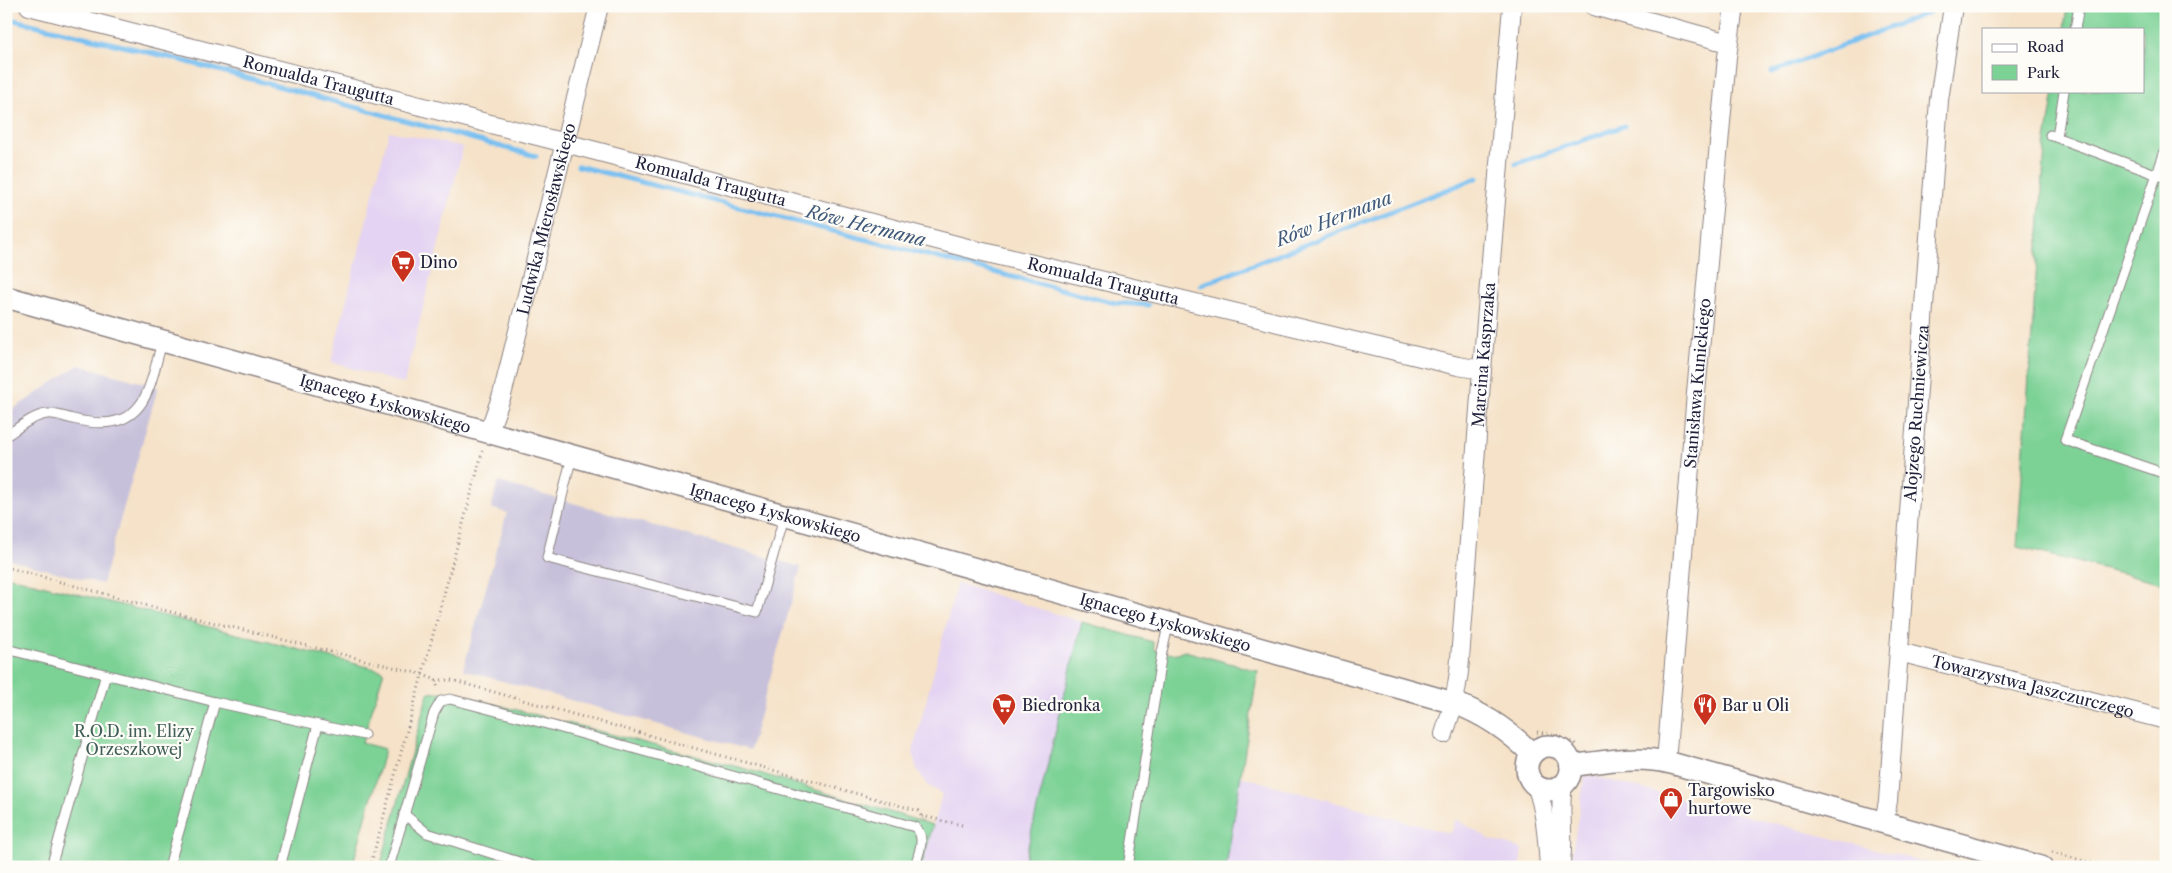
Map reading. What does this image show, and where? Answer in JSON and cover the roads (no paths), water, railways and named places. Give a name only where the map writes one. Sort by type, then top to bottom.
[{"type":"street","name":"Romualda Traugutta","points":[[29,6],[979,251],[1448,364],[1482,370]]},
{"type":"street","name":"Ludwika Mierosławskiego","points":[[489,431],[502,395],[600,6]]},
{"type":"street","name":"Marcina Kasprzaka","points":[[1444,734],[1454,702],[1459,672],[1512,6]]},
{"type":"street","points":[[1594,6],[1728,42]]},
{"type":"street","name":"Stanisława Kunickiego","points":[[1666,762],[1695,402],[1728,42],[1734,6]]},
{"type":"street","name":"Alojzego Ruchniewicza","points":[[1884,822],[1888,801],[1939,100],[1953,6]]},
{"type":"street","name":"Ignacego Łyskowskiego","points":[[6,297],[573,454],[1454,702],[1488,717],[1532,754]]},
{"type":"street","name":"Towarzystwa Jaszczurczego","points":[[1899,652],[2166,720]]},
{"type":"street","points":[[1544,746],[1558,748],[1569,758],[1571,766],[1568,780],[1563,785],[1549,790],[1536,785],[1531,780],[1527,767],[1532,754],[1544,746]]},
{"type":"street","points":[[1571,766],[1625,758],[1643,758],[1666,762],[2041,867]]},
{"type":"street","points":[[1536,785],[1542,801],[1545,820],[1548,867]]},
{"type":"street","points":[[1560,867],[1562,835],[1560,798],[1563,785]]},
{"type":"lane","points":[[2075,28],[2079,6]]},
{"type":"lane","points":[[2064,92],[2053,136],[2166,178]]},
{"type":"lane","points":[[2166,148],[2065,440],[2166,474]]},
{"type":"lane","points":[[6,436],[29,421],[45,414],[96,423],[108,423],[127,417],[142,401],[163,340]]},
{"type":"lane","points":[[573,454],[547,558],[757,612],[785,514]]},
{"type":"lane","points":[[1128,867],[1162,652],[1169,622]]},
{"type":"lane","points":[[6,649],[214,702],[364,735]]},
{"type":"lane","points":[[51,867],[106,674]]},
{"type":"lane","points":[[389,867],[440,697],[492,709],[915,827],[920,832],[922,842],[914,867]]},
{"type":"lane","points":[[168,867],[214,702]]},
{"type":"lane","points":[[280,867],[318,725]]},
{"type":"lane","points":[[404,814],[427,833],[535,867]]},
{"type":"waterway","name":"Rów Hermana","points":[[1772,72],[1928,13]]},
{"type":"waterway","points":[[6,28],[10,19],[177,59],[536,156]]},
{"type":"waterway","name":"Rów Hermana","points":[[1516,164],[1624,126]]},
{"type":"waterway","name":"Rów Hermana","points":[[578,166],[1115,303],[1148,305]]},
{"type":"waterway","name":"Rów Hermana","points":[[1201,285],[1477,178]]},
{"type":"place","name":"Dino","points":[[403,283]]},
{"type":"place","name":"Biedronka","points":[[1004,726]]},
{"type":"place","name":"Bar u Oli","points":[[1705,726]]},
{"type":"place","name":"Targowisko hurtowe","points":[[1671,820]]},
{"type":"park label","name":"R.O.D. im. Elizy Orzeszkowej","points":[[134,740]]}]
